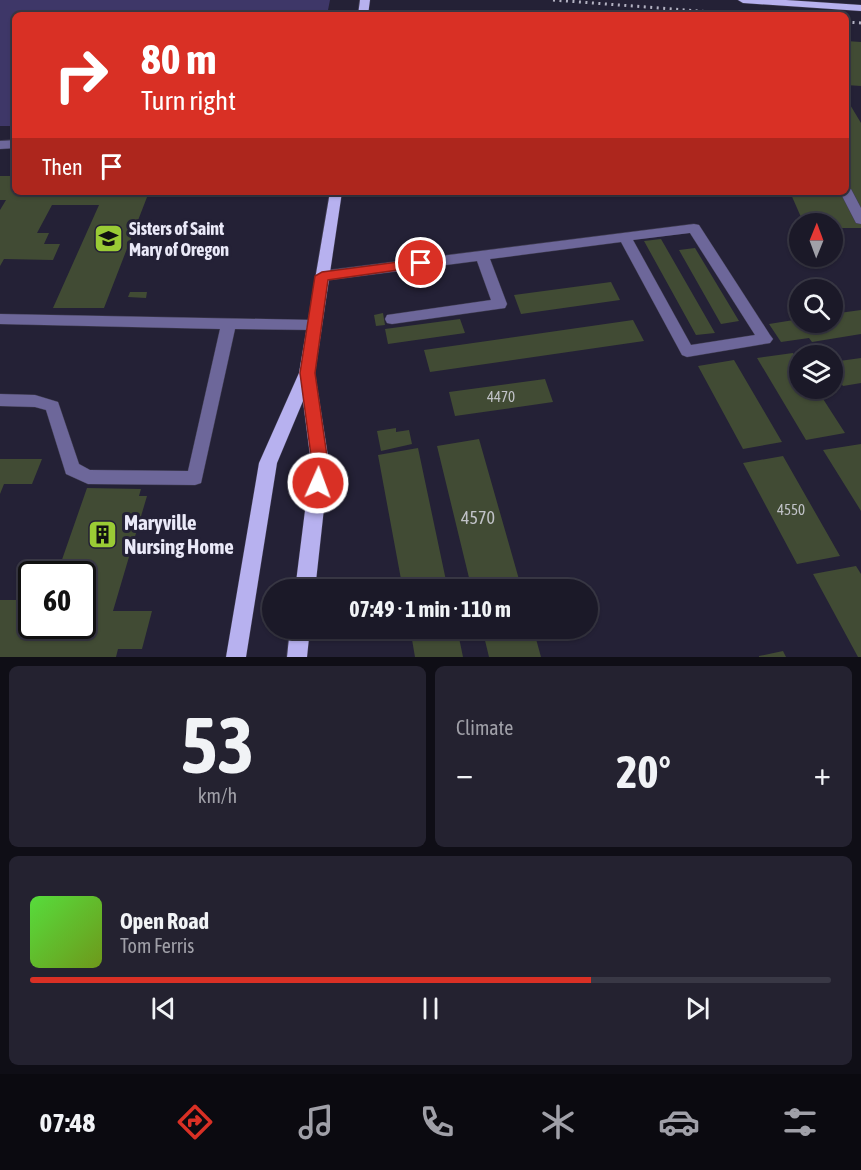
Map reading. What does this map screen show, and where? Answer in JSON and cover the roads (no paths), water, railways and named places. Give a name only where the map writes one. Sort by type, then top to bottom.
[{"type":"main road","points":[[743,0],[861,8]]},
{"type":"main road","points":[[236,657],[268,463],[307,373],[336,195]]},
{"type":"main road","points":[[306,579],[320,463],[307,373]]},
{"type":"main road","points":[[297,657],[299,639]]},
{"type":"lane","points":[[848,195],[861,220]]},
{"type":"lane","points":[[322,276],[694,228],[765,339],[687,351],[625,237]]},
{"type":"lane","points":[[392,319],[500,304],[482,255]]},
{"type":"lane","points":[[0,319],[314,326]]},
{"type":"lane","points":[[0,400],[35,401],[52,406],[61,424],[66,453],[72,469],[88,477],[195,478],[229,324]]},
{"type":"railway","points":[[553,0],[712,12]]},
{"type":"railway","points":[[849,22],[861,23]]},
{"type":"place","name":"Sisters of Saint Mary of Oregon","points":[[108,239]]},
{"type":"place","name":"Maryville Nursing Home","points":[[103,535]]}]
